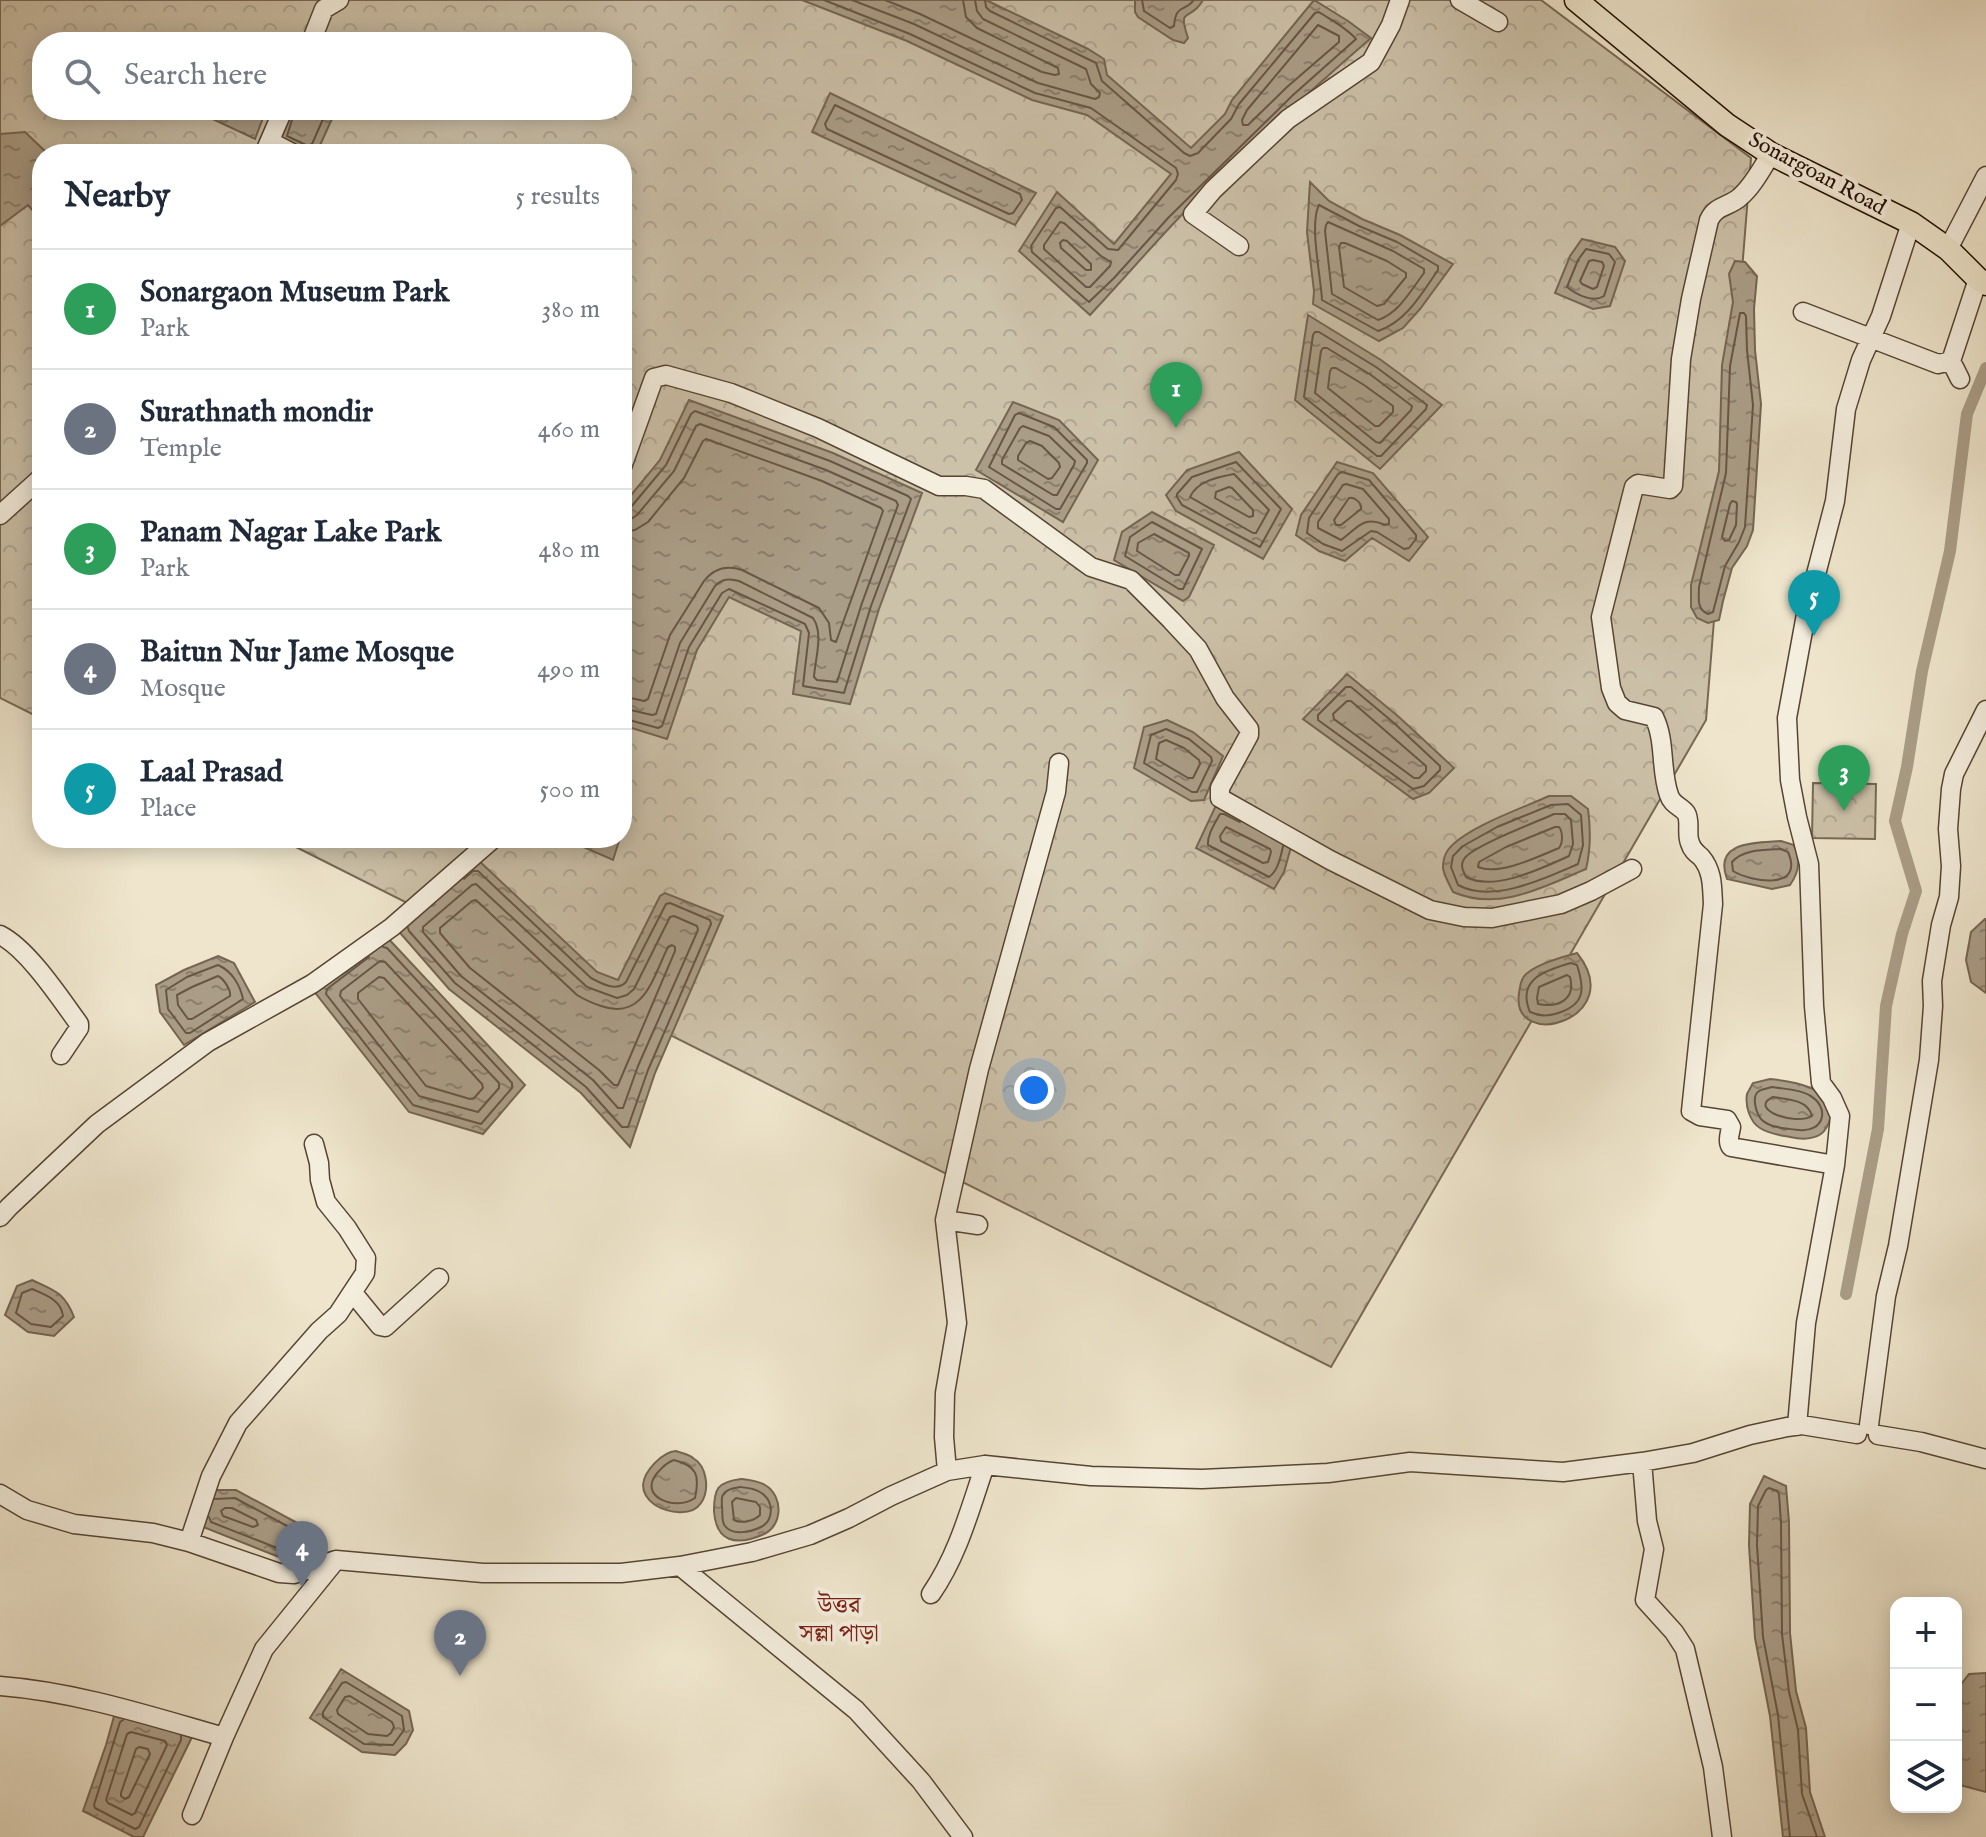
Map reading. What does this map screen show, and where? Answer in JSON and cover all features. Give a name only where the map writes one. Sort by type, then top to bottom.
[{"type":"main road","name":"Sonargoan Road","points":[[1576,0],[1727,125],[1771,154],[1911,223],[1948,249],[1982,281]]},
{"type":"street","points":[[315,32],[324,9],[339,0]]},
{"type":"street","points":[[1239,246],[1193,214],[1213,190],[1288,119],[1371,62],[1391,25],[1400,0]]},
{"type":"street","points":[[1460,0],[1498,22]]},
{"type":"street","points":[[270,144],[279,120]]},
{"type":"street","points":[[1771,154],[1739,199],[1719,208],[1709,220],[1681,359],[1673,486],[1670,489],[1638,484],[1634,487],[1601,617],[1611,688],[1617,703],[1625,710],[1654,717],[1660,729],[1663,774],[1670,799],[1685,812],[1688,840],[1712,878],[1713,904],[1691,1111],[1700,1116],[1727,1120],[1731,1127],[1731,1147],[1835,1165]]},
{"type":"street","points":[[1948,249],[1986,176]]},
{"type":"street","points":[[1797,1426],[1806,1323],[1835,1165],[1840,1116],[1821,1083],[1814,1006],[1809,864],[1790,780],[1787,718],[1807,609],[1835,501],[1846,409],[1911,223]]},
{"type":"street","points":[[1960,379],[1951,361],[1982,281]]},
{"type":"street","points":[[1803,312],[1938,364],[1951,361]]},
{"type":"street","points":[[632,439],[654,378],[666,375],[731,393],[818,428],[939,486],[984,489],[1091,567],[1131,580],[1198,649],[1225,698],[1249,729],[1249,735],[1220,788],[1220,798],[1330,860],[1430,910],[1464,917],[1492,918],[1561,904],[1632,869]]},
{"type":"street","points":[[0,515],[32,486]]},
{"type":"street","points":[[1868,1431],[1886,1296],[1898,1246],[1929,1060],[1932,981],[1949,897],[1951,789],[1954,774],[1986,710]]},
{"type":"street","points":[[947,1471],[945,1393],[957,1323],[945,1220],[979,1069],[1056,792],[1059,763]]},
{"type":"street","points":[[0,1217],[97,1124],[208,1042],[312,984],[392,927],[483,848]]},
{"type":"street","points":[[0,935],[35,966],[79,1024],[61,1055]]},
{"type":"street","points":[[189,1542],[211,1476],[238,1423],[319,1331],[338,1314],[365,1273],[366,1258],[326,1202],[314,1144]]},
{"type":"street","points":[[945,1220],[978,1225]]},
{"type":"street","points":[[353,1293],[380,1326],[385,1327],[439,1278]]},
{"type":"street","points":[[0,1494],[27,1510],[74,1524],[153,1533],[279,1573],[294,1574],[336,1560],[483,1573],[621,1573],[680,1566],[752,1552],[810,1535],[947,1471],[985,1465],[1091,1476],[1202,1479],[1328,1473],[1410,1462],[1563,1472],[1693,1453],[1750,1435],[1797,1426],[1868,1431],[1986,1459]]},
{"type":"street","points":[[1642,1462],[1647,1521],[1654,1549],[1645,1600],[1685,1649],[1713,1767],[1722,1837]]},
{"type":"street","points":[[931,1594],[967,1524],[985,1465]]},
{"type":"street","points":[[192,1815],[264,1649],[336,1560]]},
{"type":"street","points":[[680,1566],[856,1710],[921,1781],[963,1837]]},
{"type":"street","points":[[0,1686],[103,1703],[224,1737]]},
{"type":"green space","points":[[0,0],[1541,0],[1751,158],[1706,720],[1331,1367],[298,848],[632,848],[632,144],[32,144],[32,714],[0,698]]},
{"type":"green space","points":[[1813,783],[1876,784],[1875,839],[1812,838]]},
{"type":"water","points":[[802,0],[986,0],[1104,59],[1107,75],[1191,148],[1225,114],[1232,100],[1314,0],[1371,38],[1221,175],[1090,315],[1019,251],[1057,192],[1114,244],[1171,174],[1087,115],[1032,100],[907,41]]},
{"type":"water","points":[[1135,0],[1203,0],[1184,18],[1188,38],[1184,43],[1173,40],[1138,17]]},
{"type":"water","points":[[830,93],[1036,193],[1015,225],[812,132]]},
{"type":"water","points":[[215,120],[262,120],[255,139]]},
{"type":"water","points":[[284,120],[331,120],[321,144],[284,144],[276,141]]},
{"type":"water","points":[[25,132],[38,144],[32,144],[32,210],[28,205],[0,226],[0,134]]},
{"type":"water","points":[[1310,182],[1329,201],[1453,264],[1403,328],[1379,341],[1313,304],[1307,232]]},
{"type":"water","points":[[1582,239],[1615,247],[1625,261],[1610,306],[1593,309],[1555,293],[1570,256]]},
{"type":"water","points":[[1735,261],[1745,262],[1757,276],[1755,350],[1761,404],[1753,530],[1747,546],[1732,568],[1719,620],[1708,623],[1697,618],[1691,607],[1691,585],[1719,471],[1722,365],[1733,302],[1729,274]]},
{"type":"water","points":[[1308,315],[1381,360],[1442,405],[1380,469],[1295,400]]},
{"type":"water","points":[[689,400],[833,453],[922,493],[879,609],[850,704],[793,694],[801,631],[729,597],[697,650],[667,739],[632,728],[632,494],[660,460]]},
{"type":"water","points":[[1013,402],[1059,420],[1098,460],[1063,522],[976,470]]},
{"type":"water","points":[[1239,452],[1292,509],[1263,559],[1176,511],[1166,495],[1187,470]]},
{"type":"water","points":[[1337,462],[1373,473],[1428,537],[1409,561],[1372,538],[1345,561],[1319,551],[1296,535],[1301,515]]},
{"type":"water","points":[[1152,512],[1214,545],[1189,597],[1183,601],[1114,560],[1122,532]]},
{"type":"water","points":[[1347,674],[1454,768],[1429,793],[1413,799],[1303,719]]},
{"type":"water","points":[[1167,720],[1193,732],[1223,756],[1204,800],[1191,801],[1134,768],[1144,727]]},
{"type":"water","points":[[1549,796],[1571,796],[1588,809],[1590,839],[1586,869],[1521,895],[1504,898],[1470,897],[1453,892],[1443,866],[1447,852],[1456,842],[1480,826]]},
{"type":"water","points":[[1218,801],[1293,840],[1284,872],[1274,889],[1196,848]]},
{"type":"water","points":[[1781,841],[1794,845],[1797,855],[1797,870],[1790,885],[1772,889],[1727,879],[1724,867],[1731,851],[1749,844]]},
{"type":"water","points":[[586,848],[617,848],[613,860]]},
{"type":"water","points":[[476,858],[597,972],[618,980],[660,896],[665,893],[723,916],[655,1073],[630,1147],[581,1093],[449,989],[395,927]]},
{"type":"water","points":[[1985,919],[1986,993],[1971,982],[1966,960],[1971,932]]},
{"type":"water","points":[[385,935],[525,1085],[483,1134],[409,1112],[313,990]]},
{"type":"water","points":[[1577,953],[1589,976],[1589,996],[1580,1010],[1564,1020],[1547,1024],[1532,1021],[1521,1011],[1519,993],[1525,975],[1546,963]]},
{"type":"water","points":[[218,956],[234,963],[255,1002],[184,1045],[160,1012],[156,985]]},
{"type":"water","points":[[1770,1079],[1800,1084],[1820,1093],[1827,1100],[1830,1119],[1822,1133],[1797,1138],[1771,1133],[1753,1122],[1747,1094],[1753,1083]]},
{"type":"water","points":[[32,1280],[62,1297],[74,1317],[54,1336],[28,1332],[5,1315],[17,1286]]},
{"type":"water","points":[[676,1451],[698,1462],[706,1479],[706,1492],[701,1503],[686,1512],[673,1512],[655,1505],[643,1488],[644,1480],[655,1463]]},
{"type":"water","points":[[1764,1476],[1786,1486],[1790,1633],[1796,1691],[1806,1728],[1810,1792],[1825,1837],[1783,1837],[1770,1716],[1755,1638],[1749,1545],[1750,1504]]},
{"type":"water","points":[[741,1479],[765,1485],[771,1490],[776,1496],[778,1511],[769,1531],[753,1538],[736,1540],[729,1539],[719,1529],[714,1503],[718,1488]]},
{"type":"water","points":[[209,1490],[236,1490],[301,1525],[284,1559],[198,1525]]},
{"type":"water","points":[[341,1669],[409,1711],[413,1730],[406,1744],[395,1755],[362,1752],[310,1718]]},
{"type":"water","points":[[1986,1673],[1986,1792],[1962,1786],[1962,1683],[1969,1674]]},
{"type":"water","points":[[116,1709],[193,1735],[143,1837],[134,1837],[83,1811]]},
{"type":"waterway","points":[[1846,1294],[1878,1129],[1886,1006],[1902,934],[1916,891],[1895,821],[1922,671],[1950,551],[1967,414],[1986,368]]},
{"type":"place","name":"Sonargaon Museum Park","points":[[1176,428]]},
{"type":"place","name":"Laal Prasad","points":[[1814,636]]},
{"type":"place","name":"Panam Nagar Lake Park","points":[[1844,811]]},
{"type":"place","name":"Baitun Nur Jame Mosque","points":[[302,1587]]},
{"type":"place","name":"Surathnath mondir","points":[[460,1676]]},
{"type":"district","name":"উত্তর সল্লা পাড়া","points":[[839,1620]]}]
